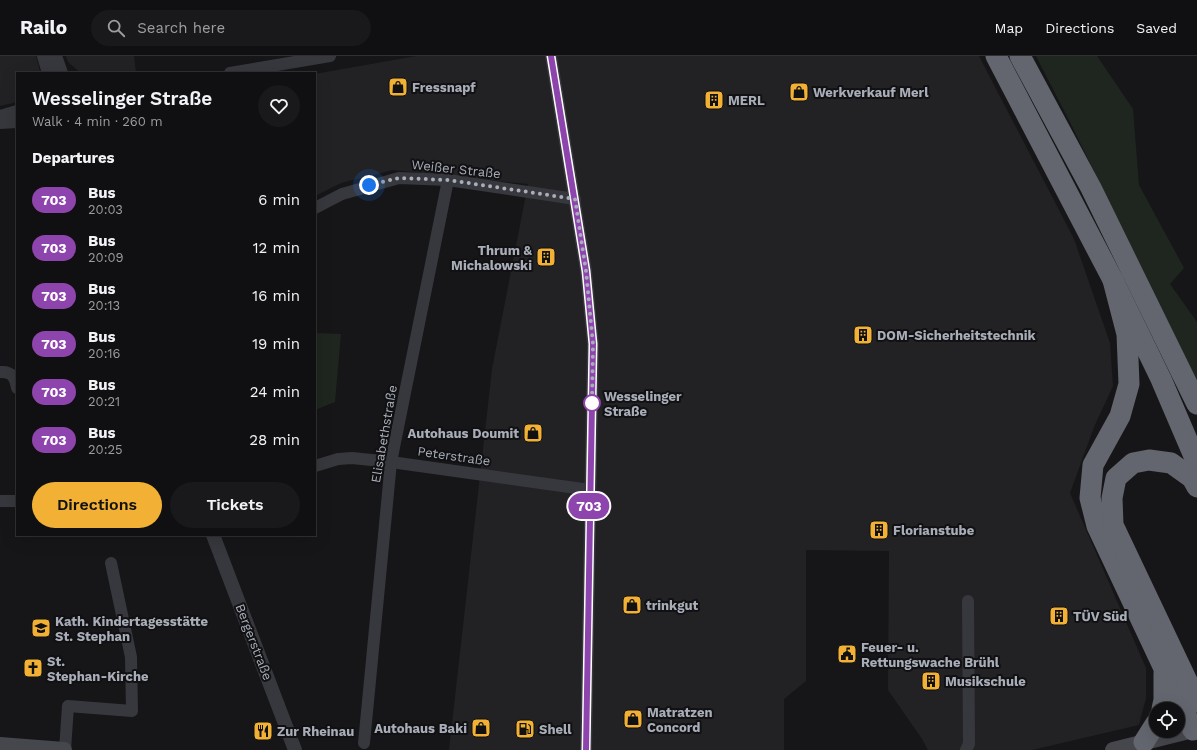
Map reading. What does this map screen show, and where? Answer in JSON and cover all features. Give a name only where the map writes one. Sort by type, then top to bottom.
[{"type":"highway","points":[[996,56],[1113,280],[1161,379],[1197,463]]},
{"type":"highway","points":[[1020,56],[1092,188],[1197,404]]},
{"type":"highway","points":[[1113,280],[1127,334],[1130,384],[1120,416],[1093,466],[1090,498],[1097,526],[1195,729]]},
{"type":"highway","points":[[1196,697],[1113,525],[1112,498],[1116,478],[1133,463],[1149,460],[1171,463],[1192,478],[1197,487]]},
{"type":"highway","points":[[1164,667],[1164,702]]},
{"type":"highway","points":[[1144,742],[1149,734]]},
{"type":"main road","points":[[1113,750],[1195,729]]},
{"type":"main road","points":[[0,745],[65,750]]},
{"type":"street","points":[[44,56],[48,72]]},
{"type":"street","points":[[55,56],[60,72]]},
{"type":"street","points":[[236,72],[330,56]]},
{"type":"street","points":[[551,56],[586,271],[593,344],[586,750]]},
{"type":"street","points":[[0,116],[16,111]]},
{"type":"street","points":[[0,123],[16,122]]},
{"type":"street","name":"Weißer Straße","points":[[316,207],[342,194],[399,178],[448,180],[575,199]]},
{"type":"street","name":"Elisabethstraße","points":[[364,743],[390,462],[402,412],[448,180]]},
{"type":"street","points":[[0,372],[8,372],[12,375],[16,385]]},
{"type":"street","name":"Peterstraße","points":[[316,466],[338,459],[352,458],[590,490]]},
{"type":"street","points":[[0,501],[16,501]]},
{"type":"street","name":"Bergerstraße","points":[[213,536],[295,750]]},
{"type":"street","points":[[65,750],[68,706],[132,711],[131,657],[111,563]]},
{"type":"street","points":[[966,750],[969,744],[968,601]]},
{"type":"shaded area","points":[[0,56],[36,56],[40,72],[16,72],[16,102],[0,106]]},
{"type":"shaded area","points":[[66,56],[134,56],[136,72],[80,72],[68,62]]},
{"type":"shaded area","points":[[416,56],[979,56],[1074,239],[1110,343],[1113,386],[1094,427],[1070,493],[1146,668],[1146,698],[1139,725],[1032,750],[928,750],[888,690],[889,551],[806,550],[806,681],[784,699],[784,750],[449,750],[492,369],[528,184],[393,170],[341,183],[316,196],[316,74]]},
{"type":"shaded area","points":[[1036,56],[1097,56],[1133,109],[1139,185],[1184,268],[1170,284],[1197,322],[1197,385],[1074,130]]},
{"type":"shaded area","points":[[316,333],[341,334],[335,402],[316,410]]},
{"type":"bus line","name":"703","points":[[551,56],[586,271],[593,344],[586,750]]},
{"type":"place","name":"Fressnapf","points":[[398,87]]},
{"type":"place","name":"Werkverkauf Merl","points":[[799,92]]},
{"type":"place","name":"MERL","points":[[714,100]]},
{"type":"place","name":"Thrum & Michalowski","points":[[546,257]]},
{"type":"place","name":"DOM-Sicherheitstechnik","points":[[863,335]]},
{"type":"place","name":"Wesselinger Straße","points":[[592,403]]},
{"type":"place","name":"Autohaus Doumit","points":[[533,433]]},
{"type":"place","name":"Florianstube","points":[[879,530]]},
{"type":"place","name":"trinkgut","points":[[632,605]]},
{"type":"place","name":"TÜV Süd","points":[[1059,616]]},
{"type":"place","name":"Kath. Kindertagesstätte St. Stephan","points":[[41,628]]},
{"type":"place","name":"Feuer- u. Rettungswache Brühl","points":[[847,654]]},
{"type":"place","name":"St. Stephan-Kirche","points":[[33,668]]},
{"type":"place","name":"Musikschule","points":[[931,681]]},
{"type":"place","name":"Matratzen Concord","points":[[633,719]]},
{"type":"place","name":"Autohaus Baki","points":[[481,728]]},
{"type":"place","name":"Shell","points":[[525,729]]},
{"type":"place","name":"Zur Rheinau","points":[[263,731]]},
{"type":"route","points":[[369,185],[399,178],[448,180],[575,199],[586,271],[593,344],[592,403]]}]
